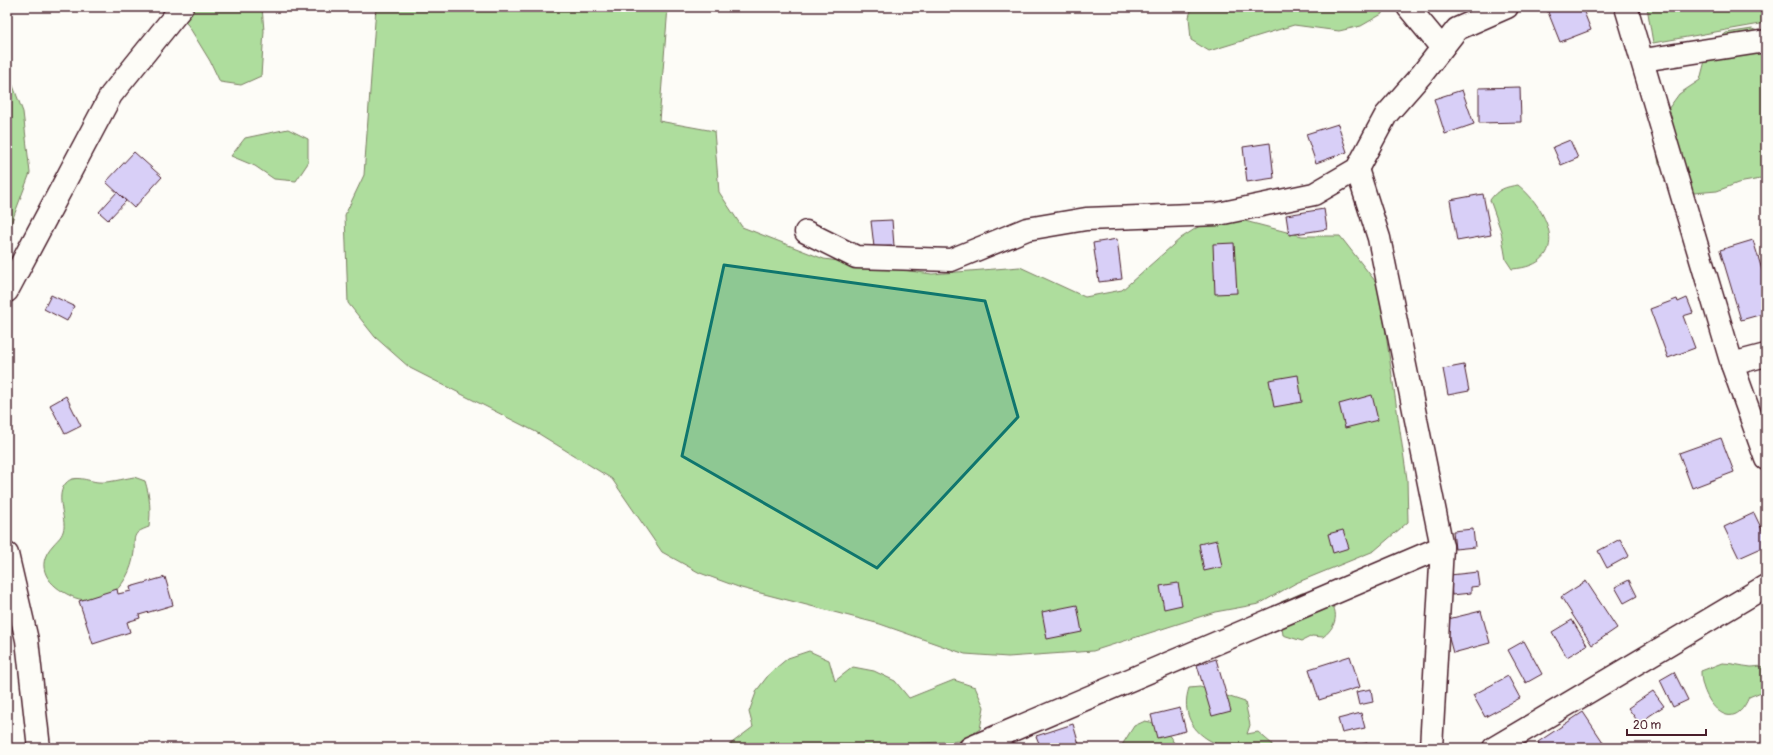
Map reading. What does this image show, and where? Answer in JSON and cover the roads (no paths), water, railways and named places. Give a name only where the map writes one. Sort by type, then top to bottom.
[{"type":"street","points":[[7,291],[111,95],[182,7]]},
{"type":"street","points":[[1408,7],[1442,48]]},
{"type":"street","points":[[806,232],[856,257],[951,260],[1027,229],[1086,218],[1218,214],[1314,194],[1357,169],[1386,115],[1457,29],[1507,7]]},
{"type":"street","points":[[1626,7],[1643,60],[1732,364],[1766,459]]},
{"type":"street","points":[[1643,60],[1766,40]]},
{"type":"street","points":[[1357,169],[1379,238],[1442,547],[1431,748]]},
{"type":"street","points":[[1732,364],[1766,355]]},
{"type":"street","points":[[982,746],[1442,547]]},
{"type":"street","points":[[7,554],[27,640],[39,748]]},
{"type":"street","points":[[1494,748],[1766,586]]}]
